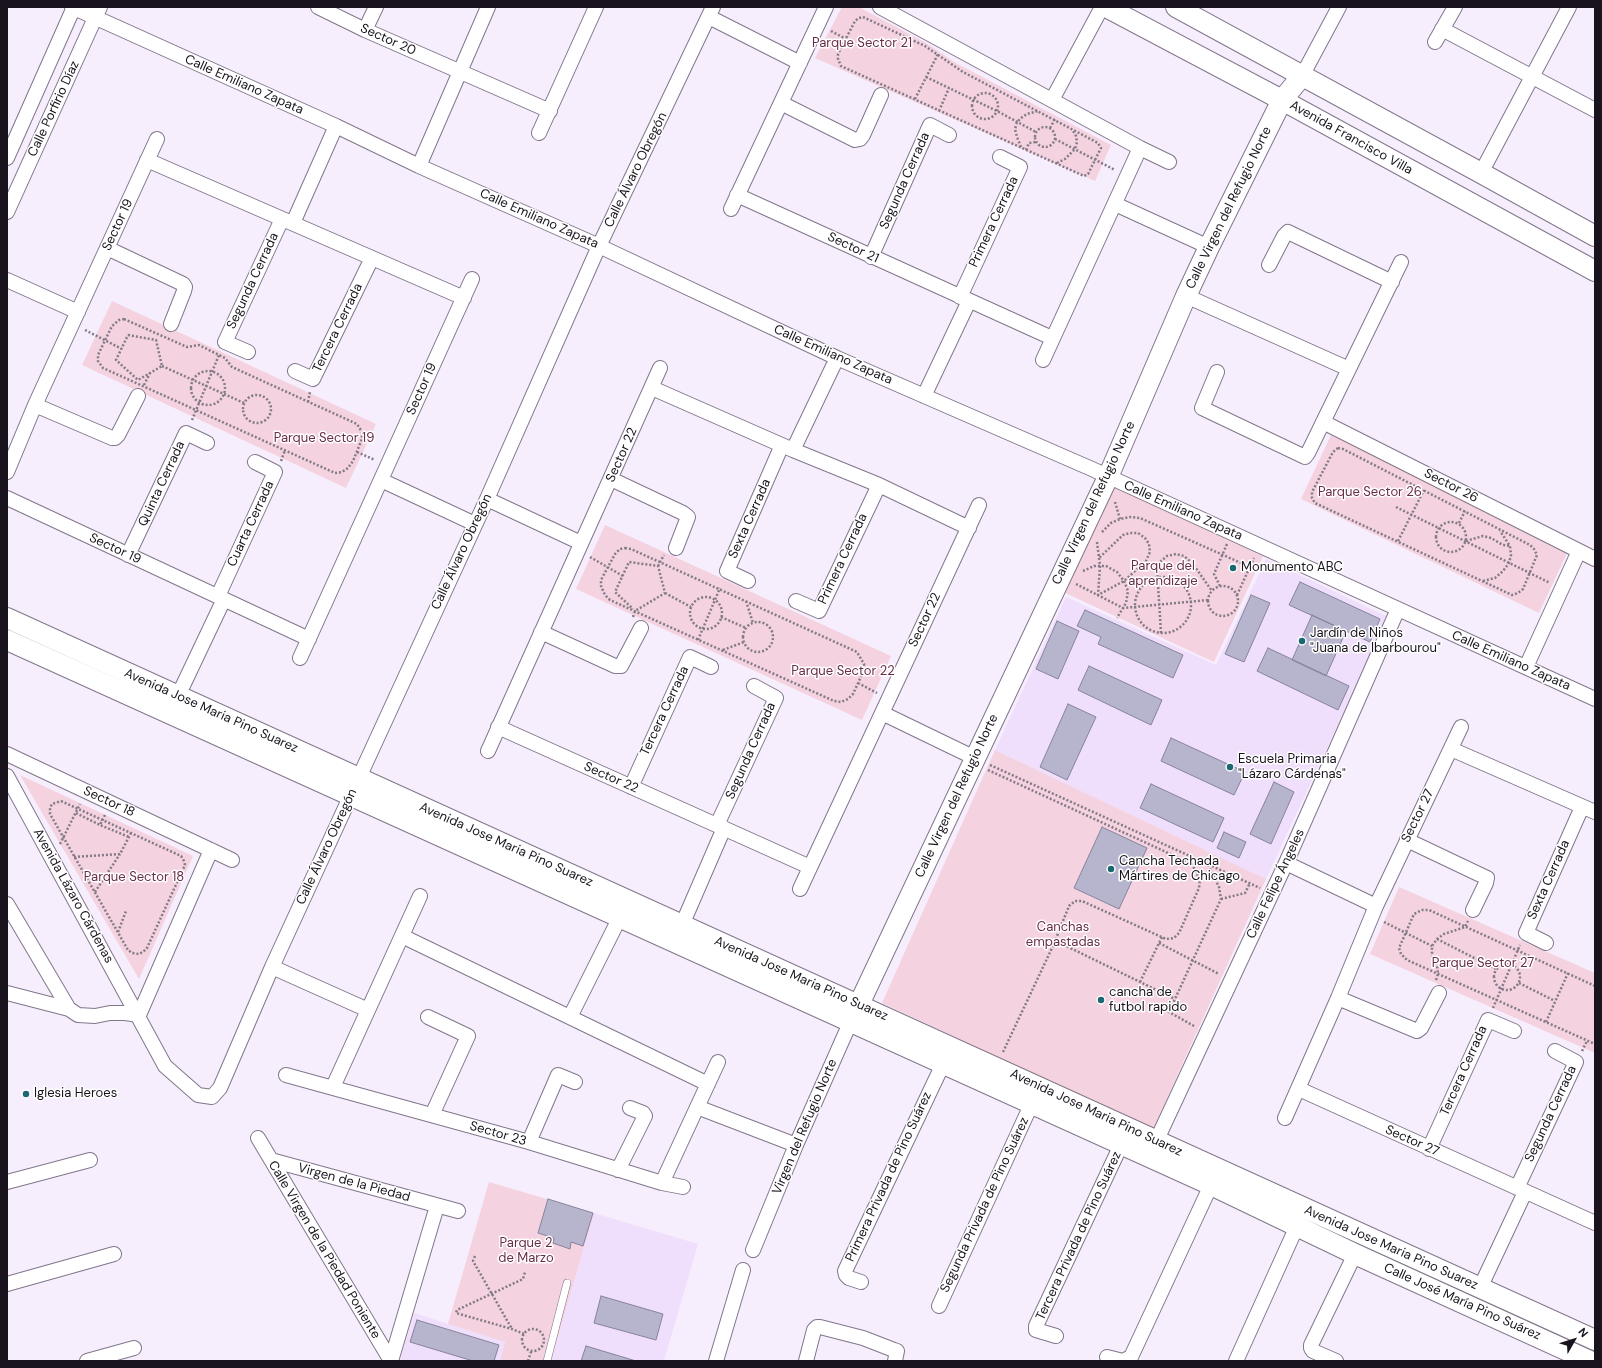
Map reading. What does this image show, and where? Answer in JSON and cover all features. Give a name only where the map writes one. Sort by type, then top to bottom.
[{"type":"street","name":"Calle Emiliano Zapata","points":[[74,7],[98,12],[419,166],[599,246],[837,358],[1108,477],[1595,699]]},
{"type":"street","name":"Calle Porfirio Díaz","points":[[7,158],[74,7]]},
{"type":"street","name":"Sector 20","points":[[318,7],[365,30],[550,111]]},
{"type":"street","points":[[365,30],[376,7]]},
{"type":"street","points":[[419,166],[488,7]]},
{"type":"street","points":[[539,133],[596,7]]},
{"type":"street","points":[[731,209],[826,7]]},
{"type":"street","points":[[880,7],[1140,148],[1169,162]]},
{"type":"street","points":[[1052,100],[1102,7]]},
{"type":"street","name":"Avenida Francisco Villa","points":[[1106,7],[1282,100],[1595,271]]},
{"type":"street","points":[[1176,7],[1595,236]]},
{"type":"street","name":"Calle Virgen del Refugio Norte","points":[[858,1005],[1108,477],[1186,296],[1209,247],[1282,100],[1302,76],[1339,7]]},
{"type":"street","points":[[1436,42],[1455,7]]},
{"type":"street","points":[[1482,173],[1569,7]]},
{"type":"street","name":"Calle Porfirio Díaz","points":[[7,212],[98,12]]},
{"type":"street","points":[[711,12],[800,63]]},
{"type":"street","name":"Calle Álvaro Obregón","points":[[212,1097],[220,1088],[272,967],[487,499],[599,246],[711,12]]},
{"type":"street","points":[[1442,29],[1595,110]]},
{"type":"street","points":[[781,102],[855,140],[863,135],[881,95]]},
{"type":"street","name":"Segunda Cerrada","points":[[871,256],[930,125],[949,135]]},
{"type":"street","points":[[287,221],[336,126]]},
{"type":"street","name":"Sector 19","points":[[7,472],[35,405],[148,160],[156,139]]},
{"type":"street","points":[[1043,360],[1140,148]]},
{"type":"street","name":"Primera Cerrada","points":[[965,299],[1020,167],[1000,157]]},
{"type":"street","points":[[148,160],[464,298]]},
{"type":"street","name":"Sector 21","points":[[737,195],[1052,338]]},
{"type":"street","points":[[1115,204],[1209,247]]},
{"type":"street","name":"Segunda Cerrada","points":[[248,352],[222,348],[287,221]]},
{"type":"street","points":[[1269,265],[1284,236],[1288,232],[1392,282]]},
{"type":"street","points":[[107,248],[183,284],[185,287],[184,291],[171,324]]},
{"type":"street","name":"Tercera Cerrada","points":[[295,371],[313,380],[372,258]]},
{"type":"street","points":[[1217,372],[1202,408],[1305,457],[1308,454],[1401,262]]},
{"type":"street","name":"Sector 19","points":[[300,658],[472,279]]},
{"type":"street","points":[[7,280],[75,318]]},
{"type":"street","points":[[1186,296],[1349,369]]},
{"type":"street","points":[[924,396],[965,299]]},
{"type":"street","points":[[788,448],[837,358]]},
{"type":"street","name":"Sector 22","points":[[488,751],[660,368]]},
{"type":"street","points":[[652,388],[788,448],[878,485],[969,528]]},
{"type":"street","points":[[35,405],[115,438],[138,396]]},
{"type":"street","name":"Sector 26","points":[[1323,422],[1595,559]]},
{"type":"street","name":"Quinta Cerrada","points":[[128,555],[186,434],[207,443]]},
{"type":"street","name":"Sexta Cerrada","points":[[748,581],[728,571],[788,448]]},
{"type":"street","name":"Cuarta Cerrada","points":[[221,598],[275,472],[255,462]]},
{"type":"street","points":[[611,479],[683,513],[688,517],[676,548]]},
{"type":"street","points":[[381,480],[475,524]]},
{"type":"street","name":"Primera Cerrada","points":[[796,601],[819,611],[878,485]]},
{"type":"street","name":"Sector 19","points":[[7,498],[309,639]]},
{"type":"street","points":[[487,499],[580,547]]},
{"type":"street","name":"Sector 22","points":[[800,889],[979,505]]},
{"type":"street","points":[[1526,667],[1579,551]]},
{"type":"street","points":[[178,696],[221,598]]},
{"type":"street","name":"Calle Felipe Ángeles","points":[[1152,1149],[1286,863],[1398,609]]},
{"type":"street","points":[[8,640],[13,620]]},
{"type":"street","name":"Avenida Jose Maria Pino Suarez","points":[[13,620],[996,1067],[1152,1149],[1211,1185],[1355,1254]]},
{"type":"street","points":[[541,632],[615,666],[621,666],[641,628]]},
{"type":"street","name":"Avenida Jose Maria Pino Suarez","points":[[8,640],[1121,1145],[1152,1149],[1480,1288],[1595,1340]]},
{"type":"street","name":"Tercera Cerrada","points":[[631,787],[690,657],[711,667]]},
{"type":"street","name":"Segunda Cerrada","points":[[721,827],[776,698],[754,686]]},
{"type":"street","points":[[882,713],[974,760]]},
{"type":"street","name":"Sector 22","points":[[498,727],[810,867]]},
{"type":"street","name":"Sector 27","points":[[1285,1118],[1338,998],[1374,911],[1461,727]]},
{"type":"street","points":[[1451,749],[1595,812]]},
{"type":"street","name":"Sector 18","points":[[7,754],[232,860]]},
{"type":"street","name":"Avenida Lázaro Cárdenas","points":[[7,776],[165,1066],[198,1095],[212,1097]]},
{"type":"street","name":"Sexta Cerrada","points":[[1546,942],[1526,933],[1582,807]]},
{"type":"street","points":[[682,925],[721,827]]},
{"type":"street","points":[[1407,840],[1487,878],[1473,910]]},
{"type":"street","points":[[7,993],[69,1009],[78,1015],[94,1016],[110,1013],[125,1013],[139,1016],[211,850]]},
{"type":"street","points":[[1286,863],[1374,911]]},
{"type":"street","points":[[333,1088],[420,896]]},
{"type":"street","points":[[7,904],[69,1009]]},
{"type":"street","points":[[570,1017],[620,917]]},
{"type":"street","points":[[402,936],[708,1084]]},
{"type":"street","points":[[272,967],[368,1010]]},
{"type":"street","points":[[1338,998],[1417,1031],[1421,1028],[1439,993]]},
{"type":"street","name":"Virgen del Refugio Norte","points":[[753,1250],[796,1145],[858,1005]]},
{"type":"street","points":[[428,1017],[468,1036],[432,1115]]},
{"type":"street","name":"Tercera Cerrada","points":[[1429,1149],[1488,1020],[1514,1031]]},
{"type":"street","name":"Segunda Cerrada","points":[[1521,1190],[1576,1062],[1555,1051]]},
{"type":"street","points":[[662,1183],[718,1062]]},
{"type":"street","name":"Primera Privada de Pino Suárez","points":[[861,1282],[849,1278],[845,1271],[942,1064]]},
{"type":"street","name":"Sector 23","points":[[286,1074],[529,1142],[662,1183],[683,1187]]},
{"type":"street","points":[[529,1142],[558,1075],[575,1082]]},
{"type":"street","name":"Sector 27","points":[[1298,1090],[1595,1223]]},
{"type":"street","name":"Segunda Privada de Pino Suárez","points":[[939,1306],[1031,1105]]},
{"type":"street","points":[[697,1107],[796,1145]]},
{"type":"street","points":[[618,1170],[645,1116],[643,1113],[630,1108]]},
{"type":"street","name":"Calle Virgen de la Piedad Poniente","points":[[258,1138],[391,1361]]},
{"type":"street","name":"Tercera Privada de Pino Suárez","points":[[1056,1336],[1036,1330],[1036,1326],[1121,1145]]},
{"type":"street","points":[[7,1182],[90,1160]]},
{"type":"street","name":"Virgen de la Piedad","points":[[271,1160],[458,1211]]},
{"type":"street","points":[[1107,1357],[1123,1361],[1131,1357],[1211,1185]]},
{"type":"street","points":[[1480,1288],[1521,1190]]},
{"type":"street","points":[[391,1361],[437,1206]]},
{"type":"street","points":[[1236,1361],[1297,1226]]},
{"type":"street","points":[[7,1284],[114,1254]]},
{"type":"street","points":[[1336,1361],[1313,1351],[1310,1348],[1355,1254]]},
{"type":"street","name":"Calle José María Pino Suárez","points":[[1355,1254],[1565,1356],[1590,1361]]},
{"type":"street","points":[[716,1361],[743,1270]]},
{"type":"street","points":[[806,1361],[814,1330],[817,1327],[863,1338],[897,1351],[895,1361]]},
{"type":"street","points":[[1565,1356],[1575,1331]]},
{"type":"street","points":[[87,1361],[134,1348]]},
{"type":"lane","points":[[547,1361],[567,1283]]},
{"type":"path","points":[[863,17],[925,46],[963,72],[991,88],[1098,143],[1101,148],[1088,174],[1084,176],[841,66],[838,59],[838,54],[856,21],[863,17]]},
{"type":"path","points":[[915,100],[944,41]]},
{"type":"path","points":[[926,77],[973,99],[1036,132]]},
{"type":"path","points":[[930,125],[949,88]]},
{"type":"path","points":[[988,93],[991,88]]},
{"type":"path","points":[[988,93],[996,98],[997,111],[992,118],[979,118],[973,112],[971,107],[973,99],[980,94],[988,93]]},
{"type":"path","points":[[1022,148],[1015,129],[1017,122],[1027,114],[1038,111]]},
{"type":"path","points":[[1040,127],[1050,128],[1055,133],[1055,139],[1054,142],[1048,147],[1041,146],[1036,142],[1035,135],[1040,127]]},
{"type":"path","points":[[1056,163],[1065,159],[1074,149],[1077,142],[1076,136],[1072,130]]},
{"type":"path","points":[[1055,139],[1127,176]]},
{"type":"path","points":[[75,318],[105,340],[122,349]]},
{"type":"path","points":[[124,319],[187,347],[199,345],[222,348],[225,358],[232,367],[357,424],[362,432],[362,439],[353,461],[348,468],[342,472],[335,472],[103,368],[98,361],[98,355],[112,326],[119,320],[124,319]]},
{"type":"path","points":[[128,335],[156,340],[162,366],[138,380],[116,360],[128,335]]},
{"type":"path","points":[[186,434],[222,348]]},
{"type":"path","points":[[162,366],[244,402]]},
{"type":"path","points":[[204,371],[212,372],[220,376],[224,381],[224,394],[222,398],[213,404],[208,405],[200,403],[191,394],[190,388],[193,380],[198,373],[204,371]]},
{"type":"path","points":[[251,396],[260,396],[268,401],[271,410],[269,415],[264,421],[256,423],[252,422],[243,412],[244,402],[251,396]]},
{"type":"path","points":[[1338,448],[1343,449],[1499,529],[1530,545],[1537,555],[1523,589],[1518,594],[1512,595],[1315,503],[1312,498],[1312,492],[1333,452],[1338,448]]},
{"type":"path","points":[[357,452],[388,465]]},
{"type":"path","points":[[1398,542],[1424,490]]},
{"type":"path","points":[[1396,507],[1561,589]]},
{"type":"path","points":[[1101,533],[1111,523],[1120,519],[1130,517],[1140,518],[1250,566]]},
{"type":"path","points":[[1466,542],[1465,531],[1459,523],[1444,523],[1439,528],[1436,536],[1436,541],[1446,552],[1456,552],[1466,542],[1483,536],[1491,538],[1503,545],[1510,546]]},
{"type":"path","points":[[1482,581],[1495,578],[1503,572],[1509,563],[1511,555],[1510,546],[1499,529]]},
{"type":"path","points":[[1098,595],[1124,581],[1146,561],[1150,552],[1149,544],[1145,538],[1138,533],[1130,533],[1123,535],[1099,558]]},
{"type":"path","points":[[1220,586],[1214,574],[1232,533]]},
{"type":"path","points":[[1237,595],[1230,588],[1220,586],[1212,591],[1208,600],[1211,609],[1214,613],[1223,616],[1228,615],[1235,609],[1238,605],[1237,595],[1260,546]]},
{"type":"path","points":[[580,547],[623,576]]},
{"type":"path","points":[[625,548],[631,549],[720,589],[857,652],[864,664],[864,670],[853,694],[848,699],[841,702],[834,701],[610,600],[605,595],[601,586],[601,580],[615,554],[620,549],[625,548]]},
{"type":"path","points":[[1162,633],[1158,577],[1158,568],[1161,561],[1167,556],[1176,554],[1184,556],[1193,564],[1212,591]]},
{"type":"path","points":[[635,611],[615,592],[629,562],[658,566],[665,593],[691,606]]},
{"type":"path","points":[[1079,574],[1094,566],[1106,566],[1117,572],[1124,581],[1128,591],[1126,603],[1117,618]]},
{"type":"path","points":[[1098,595],[1100,566]]},
{"type":"path","points":[[690,657],[728,571]]},
{"type":"path","points":[[1168,577],[1177,580],[1184,586],[1189,595],[1190,602],[1190,613],[1185,622],[1179,628],[1171,632],[1162,633],[1145,627],[1139,620],[1134,602],[1142,585],[1150,579],[1168,577]]},
{"type":"path","points":[[1075,579],[1073,583],[1123,608],[1208,600]]},
{"type":"path","points":[[635,611],[665,593]]},
{"type":"path","points":[[704,597],[709,597],[715,600],[721,607],[721,618],[716,626],[703,629],[696,626],[692,622],[690,612],[691,606],[694,602],[704,597]]},
{"type":"path","points":[[746,601],[754,622]]},
{"type":"path","points":[[721,618],[746,628]]},
{"type":"path","points":[[754,622],[763,623],[771,628],[772,642],[766,650],[751,650],[744,642],[744,633],[746,628],[754,622]]},
{"type":"path","points":[[722,650],[744,642]]},
{"type":"path","points":[[858,683],[888,698]]},
{"type":"path","points":[[974,760],[1208,864],[1271,894]]},
{"type":"path","points":[[974,760],[1192,864],[1200,880],[1199,888],[1179,933],[1174,938],[1166,940],[1082,901],[1075,901],[1069,906],[1053,946],[996,1067]]},
{"type":"path","points":[[52,859],[87,791]]},
{"type":"path","points":[[61,801],[103,820],[181,856],[185,865],[147,948],[139,954],[132,953],[128,950],[117,932],[50,814],[50,808],[52,804],[61,801]]},
{"type":"path","points":[[100,825],[112,803]]},
{"type":"path","points":[[76,812],[100,825],[129,837]]},
{"type":"path","points":[[95,892],[120,854],[131,833]]},
{"type":"path","points":[[74,857],[120,854]]},
{"type":"path","points":[[1207,1033],[1169,1012],[1221,899],[1219,887],[1208,864]]},
{"type":"path","points":[[1221,899],[1245,893],[1250,884]]},
{"type":"path","points":[[1595,986],[1429,910],[1422,910],[1414,914],[1399,948],[1401,954],[1407,960],[1595,1044]]},
{"type":"path","points":[[1439,993],[1435,982],[1438,974],[1437,965],[1432,956],[1432,946],[1437,939],[1444,934],[1465,927],[1473,910]]},
{"type":"path","points":[[117,932],[126,911]]},
{"type":"path","points":[[1374,911],[1406,933],[1432,946]]},
{"type":"path","points":[[1488,1020],[1526,933]]},
{"type":"path","points":[[1140,982],[1162,938]]},
{"type":"path","points":[[1437,939],[1496,969]]},
{"type":"path","points":[[1159,943],[1232,980]]},
{"type":"path","points":[[1053,946],[1062,944],[1175,999]]},
{"type":"path","points":[[1503,964],[1512,965],[1520,974],[1519,983],[1513,989],[1501,989],[1494,982],[1496,969],[1503,964]]},
{"type":"path","points":[[1546,1022],[1568,973]]},
{"type":"path","points":[[1519,983],[1555,1001]]},
{"type":"path","points":[[475,1256],[473,1261],[512,1329]]},
{"type":"path","points":[[524,1334],[512,1329],[456,1313],[457,1310],[523,1279],[525,1272]]},
{"type":"path","points":[[529,1330],[537,1330],[543,1334],[544,1338],[542,1348],[535,1352],[531,1352],[525,1348],[522,1338],[524,1334],[529,1330]]},
{"type":"path","points":[[528,1361],[531,1352]]},
{"type":"shaded area","points":[[1266,559],[1388,617],[1266,879],[995,750],[1066,597],[1216,665]]},
{"type":"shaded area","points":[[594,1213],[698,1244],[664,1361],[551,1361]]},
{"type":"shaded area","points":[[414,1313],[505,1342],[500,1361],[400,1361]]},
{"type":"green space","name":"Parque Sector 21","points":[[842,7],[859,7],[928,44],[954,62],[1111,145],[1095,181],[815,58]]},
{"type":"green space","name":"Parque Sector 19","points":[[112,301],[376,424],[346,488],[82,365]]},
{"type":"green space","name":"Parque Sector 26","points":[[1331,435],[1569,549],[1539,613],[1301,499]]},
{"type":"green space","name":"Parque del aprendizaje","points":[[1112,486],[1263,556],[1214,662],[1063,592]]},
{"type":"green space","name":"Parque Sector 22","points":[[605,525],[891,656],[862,720],[576,589]]},
{"type":"green space","name":"Canchas empastadas","points":[[995,750],[1266,879],[1153,1129],[882,1003]]},
{"type":"green space","name":"Parque Sector 18","points":[[20,775],[193,856],[139,979]]},
{"type":"green space","name":"Parque Sector 27","points":[[1399,887],[1595,973],[1595,1053],[1370,954]]},
{"type":"green space","name":"Parque 2 de Marzo","points":[[489,1182],[594,1213],[551,1361],[500,1361],[505,1342],[448,1324]]},
{"type":"building","points":[[1300,582],[1380,619],[1370,642],[1289,605]]},
{"type":"building","points":[[1251,595],[1270,603],[1244,662],[1225,654]]},
{"type":"building","points":[[1085,610],[1183,655],[1173,678],[1098,644],[1101,637],[1077,626]]},
{"type":"building","points":[[1312,615],[1346,631],[1326,676],[1292,660]]},
{"type":"building","points":[[1057,621],[1079,631],[1058,679],[1036,669]]},
{"type":"building","points":[[1268,648],[1349,686],[1338,710],[1257,671]]},
{"type":"building","points":[[1089,666],[1162,700],[1151,725],[1078,690]]},
{"type":"building","points":[[1068,704],[1096,717],[1067,780],[1040,767]]},
{"type":"building","points":[[1171,738],[1245,772],[1234,795],[1161,761]]},
{"type":"building","points":[[1274,782],[1294,792],[1271,844],[1250,834]]},
{"type":"building","points":[[1151,784],[1224,818],[1213,842],[1140,808]]},
{"type":"building","points":[[1102,827],[1147,848],[1119,909],[1074,888]]},
{"type":"building","points":[[1224,832],[1246,842],[1239,858],[1217,848]]},
{"type":"building","points":[[548,1199],[593,1213],[583,1246],[571,1242],[570,1249],[553,1243],[554,1238],[538,1233]]},
{"type":"building","points":[[601,1296],[663,1314],[656,1340],[594,1323]]},
{"type":"building","points":[[417,1320],[499,1345],[494,1361],[473,1361],[410,1342]]},
{"type":"building","points":[[586,1346],[636,1361],[581,1361]]},
{"type":"place","name":"Monumento ABC","points":[[1233,568]]},
{"type":"place","name":"Jardín de Niños \"Juana de Ibarbourou\"","points":[[1302,641]]},
{"type":"place","name":"Escuela Primaria \"Lázaro Cárdenas\"","points":[[1230,767]]},
{"type":"place","name":"Cancha Techada Mártires de Chicago","points":[[1111,869]]},
{"type":"place","name":"cancha de futbol rapido","points":[[1101,1000]]},
{"type":"place","name":"Iglesia Heroes","points":[[26,1094]]}]
